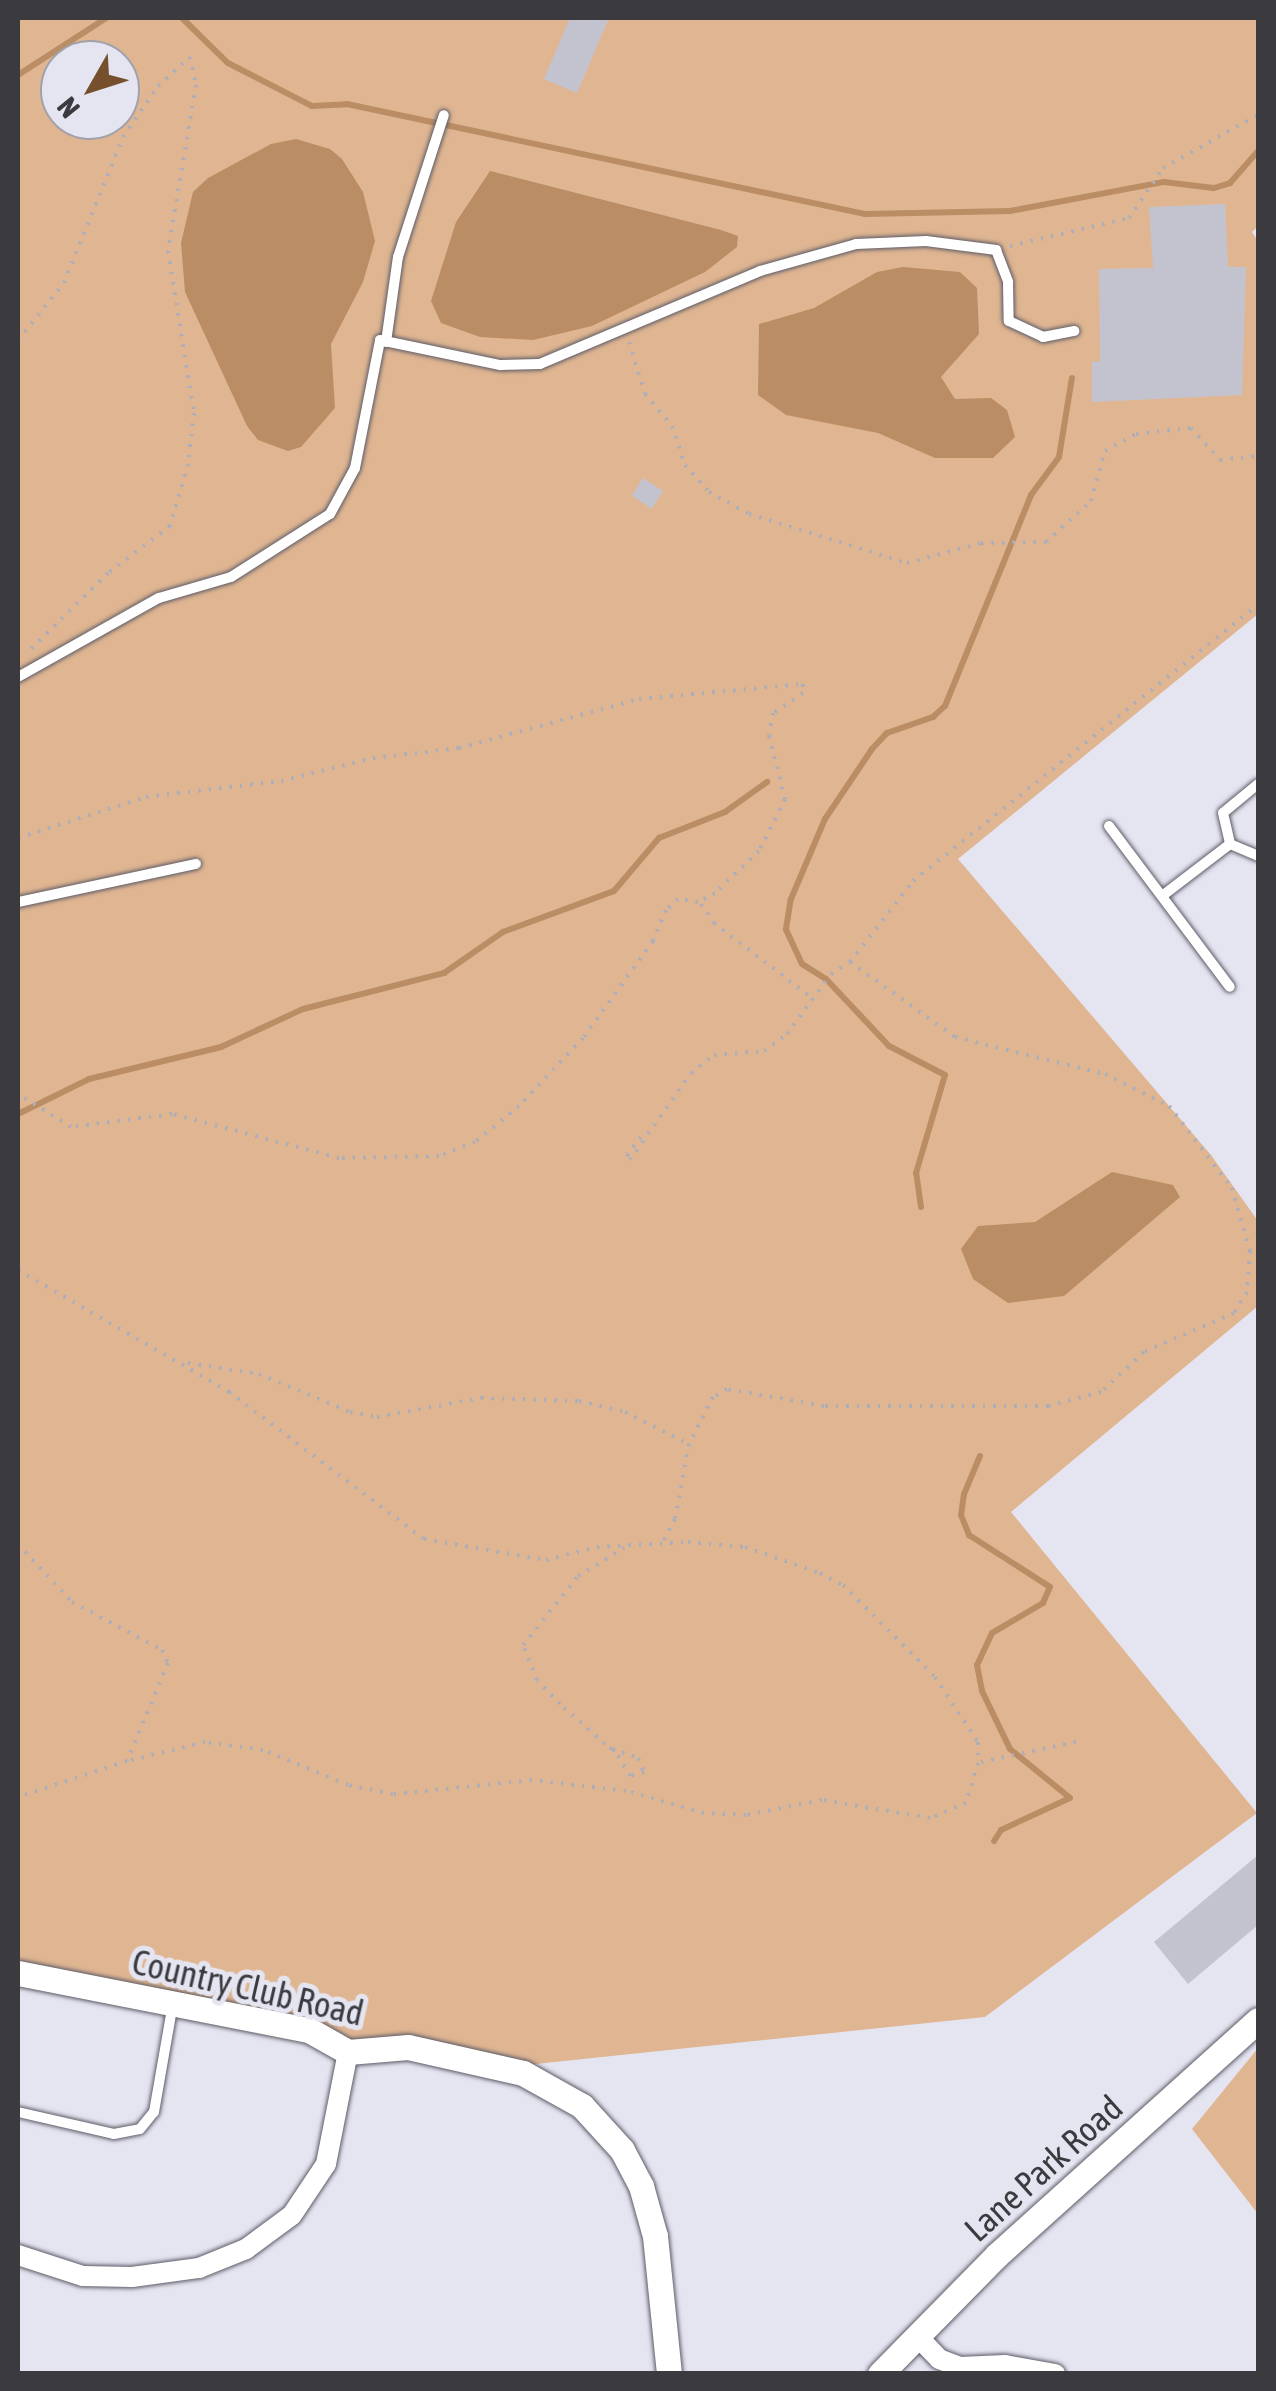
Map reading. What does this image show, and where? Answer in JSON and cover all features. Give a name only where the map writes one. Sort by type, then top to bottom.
[{"type":"street","name":"Country Club Road","points":[[18,1973],[309,2030],[348,2052],[408,2047],[523,2073],[582,2106],[622,2150],[641,2186],[655,2236],[670,2374]]},
{"type":"street","name":"Lane Park Road","points":[[880,2374],[920,2338],[997,2255],[1258,2020]]},
{"type":"street","points":[[18,2255],[83,2276],[132,2277],[200,2268],[246,2249],[292,2215],[326,2164],[348,2052]]},
{"type":"street","points":[[920,2338],[939,2359],[960,2368],[1005,2365],[1055,2374]]},
{"type":"lane","points":[[386,342],[398,257],[444,115]]},
{"type":"lane","points":[[19,676],[160,598],[231,578],[330,514],[355,468],[380,340],[500,366],[540,364],[760,271],[856,244],[926,241],[996,250],[1008,282],[1010,321],[1043,337],[1074,331]]},
{"type":"lane","points":[[1230,844],[1222,813],[1258,784]]},
{"type":"lane","points":[[1108,826],[1230,987]]},
{"type":"lane","points":[[1230,844],[1258,856]]},
{"type":"lane","points":[[1162,896],[1230,844]]},
{"type":"lane","points":[[18,902],[196,864]]},
{"type":"lane","points":[[18,2112],[114,2134],[140,2129],[154,2112],[172,2003]]},
{"type":"path","points":[[18,340],[71,269],[123,137],[158,86],[190,57],[196,85],[168,250],[194,413],[183,482],[170,526],[40,639],[23,658],[19,676]]},
{"type":"path","points":[[996,250],[1109,226],[1129,218],[1162,168],[1258,116]]},
{"type":"path","points":[[627,329],[639,381],[672,426],[685,465],[728,504],[906,563],[966,545],[1046,542],[1091,501],[1105,451],[1136,434],[1192,428],[1220,460],[1258,456]]},
{"type":"path","points":[[642,1137],[627,1154],[630,1160],[691,1073],[714,1055],[764,1051],[814,998],[830,974],[850,962],[925,870],[1258,605]]},
{"type":"path","points":[[18,838],[146,797],[282,781],[373,758],[458,748],[639,698],[804,684],[803,693],[773,713],[769,736],[785,798],[759,850],[716,892],[698,902],[678,899],[666,910],[653,941],[583,1038],[519,1106],[475,1142],[439,1156],[339,1158],[172,1114],[72,1128],[18,1094]]},
{"type":"path","points":[[701,904],[714,923],[814,998]]},
{"type":"path","points":[[661,1544],[675,1518],[689,1444],[713,1398],[727,1389],[824,1406],[1075,1401],[1101,1392],[1174,1336],[1234,1313],[1247,1292],[1250,1251],[1232,1188],[1169,1106],[1104,1074],[954,1037],[850,962]]},
{"type":"path","points":[[18,1270],[183,1364],[273,1421],[331,1474],[424,1540],[546,1560],[628,1546],[745,1547],[843,1585],[935,1677],[970,1728],[978,1763],[966,1802],[930,1818],[822,1800],[746,1816],[690,1812],[626,1791],[532,1780],[393,1794],[240,1746],[205,1742],[127,1761],[18,1797]]},
{"type":"path","points":[[183,1364],[217,1363],[259,1374],[350,1412],[377,1416],[480,1398],[579,1401],[625,1412],[689,1444]]},
{"type":"path","points":[[18,1544],[72,1602],[162,1650],[168,1664],[127,1761]]},
{"type":"path","points":[[612,1749],[638,1758],[644,1772],[630,1776],[612,1749],[537,1680],[523,1646],[578,1576],[628,1546]]},
{"type":"path","points":[[981,1762],[1038,1754],[1076,1742]]},
{"type":"shaded area","points":[[18,18],[1258,18],[1258,226],[1252,232],[1258,241],[1258,614],[958,859],[1211,1155],[1258,1221],[1258,1306],[1011,1512],[1257,1813],[985,2017],[526,2065],[350,2043],[18,1965]]},
{"type":"shaded area","points":[[296,139],[330,149],[342,159],[363,192],[375,241],[363,282],[331,344],[335,408],[301,447],[288,451],[258,440],[247,426],[185,292],[181,243],[193,192],[208,178],[271,144]]},
{"type":"shaded area","points":[[490,171],[721,230],[738,236],[737,247],[705,272],[592,326],[533,340],[480,337],[441,323],[431,301],[456,222]]},
{"type":"shaded area","points":[[903,267],[960,272],[977,288],[979,334],[941,377],[955,399],[991,398],[1007,410],[1015,437],[993,458],[935,458],[878,433],[786,415],[758,395],[759,324],[814,308],[877,272]]},
{"type":"shaded area","points":[[1112,1172],[1173,1185],[1180,1197],[1064,1296],[1008,1303],[973,1279],[961,1249],[978,1226],[1035,1222]]},
{"type":"shaded area","points":[[1258,2048],[1258,2214],[1192,2129]]},
{"type":"building","points":[[570,18],[609,18],[577,93],[544,79]]},
{"type":"building","points":[[1225,204],[1228,267],[1246,267],[1242,395],[1092,402],[1092,362],[1100,361],[1099,269],[1153,268],[1149,207]]},
{"type":"building","points":[[643,478],[663,491],[652,509],[632,496]]},
{"type":"building","points":[[1258,1855],[1258,1925],[1188,1984],[1154,1942]]},
{"type":"waterway","points":[[18,75],[106,18]]},
{"type":"waterway","points":[[182,18],[228,63],[312,106],[347,104],[865,214],[1010,211],[1164,182],[1214,188],[1230,183],[1258,151]]},
{"type":"waterway","points":[[921,1207],[916,1173],[945,1075],[889,1046],[826,979],[802,964],[786,929],[791,899],[825,819],[872,749],[887,733],[933,717],[945,706],[1031,495],[1059,457],[1072,378]]},
{"type":"waterway","points":[[18,1114],[89,1079],[221,1047],[303,1009],[444,973],[503,932],[614,891],[659,838],[725,812],[767,782]]},
{"type":"waterway","points":[[980,1456],[964,1494],[961,1515],[969,1535],[1050,1587],[1043,1603],[992,1633],[977,1665],[982,1691],[1010,1749],[1070,1798],[1001,1830],[994,1841]]}]
